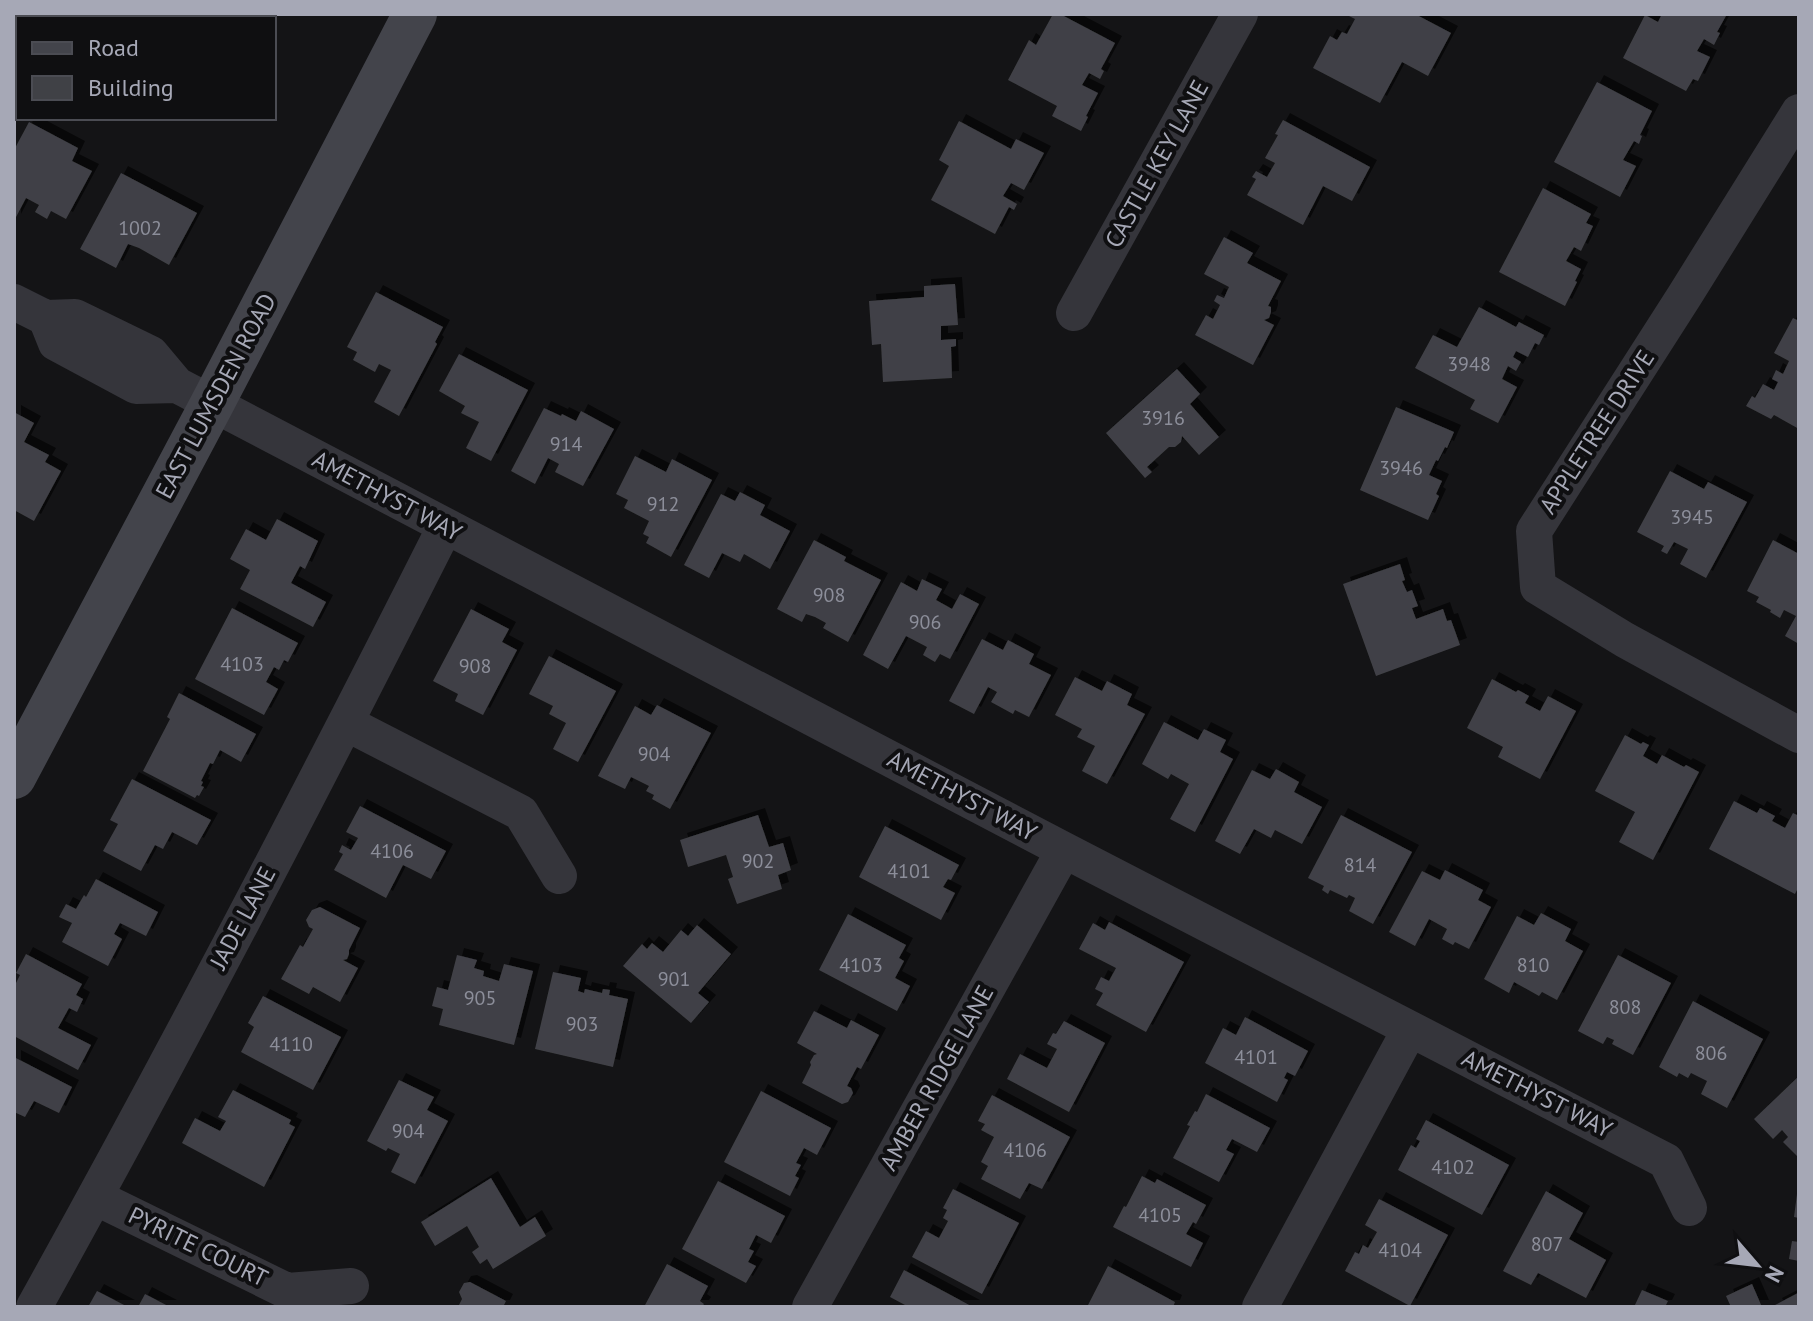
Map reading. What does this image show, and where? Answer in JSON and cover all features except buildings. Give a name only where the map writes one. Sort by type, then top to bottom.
[{"type":"street","name":"EAST LUMSDEN ROAD","points":[[14,777],[195,394],[415,14]]},
{"type":"street","name":"CASTLE KEY LANE","points":[[1074,313],[1240,14]]},
{"type":"street","name":"APPLETREE DRIVE","points":[[1799,112],[1534,531],[1538,587],[1625,640],[1799,735]]},
{"type":"street","points":[[14,302],[46,318],[75,317],[151,354],[195,394]]},
{"type":"street","name":"AMETHYST WAY","points":[[195,394],[1064,850],[1666,1161],[1689,1208]]},
{"type":"street","name":"JADE LANE","points":[[34,1307],[346,723],[445,527]]},
{"type":"street","points":[[346,723],[521,813],[559,876]]},
{"type":"street","name":"AMBER RIDGE LANE","points":[[810,1307],[1064,850]]},
{"type":"street","points":[[1260,1307],[1410,1029]]},
{"type":"street","name":"PYRITE COURT","points":[[95,1197],[287,1291],[351,1286]]}]
